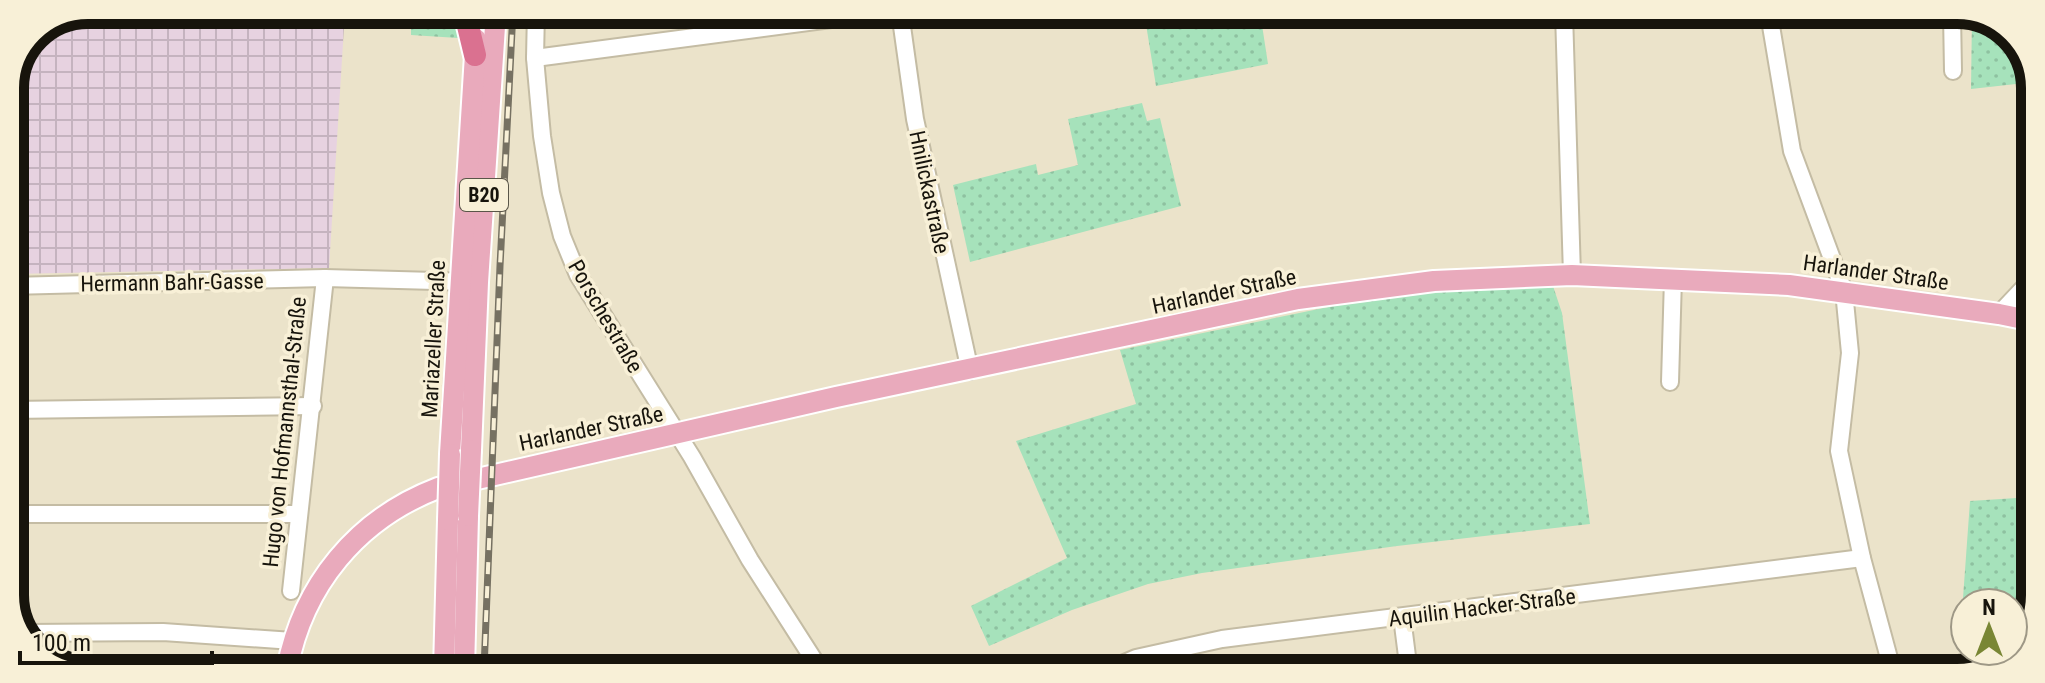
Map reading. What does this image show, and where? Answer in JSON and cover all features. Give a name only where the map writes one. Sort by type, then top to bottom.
[{"type":"highway","points":[[468,24],[475,55]]},
{"type":"main road","name":"Mariazeller Straße","points":[[445,659],[458,518],[477,24]]},
{"type":"main road","name":"Mariazeller Straße","points":[[469,281],[495,24]]},
{"type":"main road","name":"Harlander Straße","points":[[293,641],[318,585],[356,538],[389,513],[438,488],[836,397],[1324,294],[1434,281],[1572,275],[1673,278],[1844,291],[2021,319]]},
{"type":"main road","name":"Mariazeller Straße","points":[[458,518],[464,659]]},
{"type":"main road","points":[[289,659],[293,641]]},
{"type":"street","name":"Porschestraße","points":[[536,24],[535,58],[542,136],[551,193],[562,236],[578,275],[813,659]]},
{"type":"street","points":[[535,58],[793,24]]},
{"type":"street","name":"Hnilickastraße","points":[[902,24],[915,119],[970,371]]},
{"type":"street","points":[[1564,24],[1572,275]]},
{"type":"street","points":[[1771,24],[1792,151],[1844,291],[1850,353],[1839,451],[1862,558],[1889,659]]},
{"type":"street","points":[[1952,24],[1953,71]]},
{"type":"street","name":"Hermann Bahr-Gasse","points":[[24,286],[325,278],[469,281]]},
{"type":"street","name":"Hugo von Hofmannsthal-Straße","points":[[291,591],[325,278]]},
{"type":"street","points":[[1670,382],[1673,278]]},
{"type":"street","points":[[1999,314],[2021,291]]},
{"type":"street","points":[[24,410],[313,406]]},
{"type":"street","points":[[24,514],[299,514]]},
{"type":"street","name":"Aquilin Hacker-Straße","points":[[1134,659],[1222,639],[1862,558]]},
{"type":"street","points":[[1402,617],[1407,659]]},
{"type":"street","points":[[36,633],[163,632],[293,641]]},
{"type":"shaded area","points":[[344,24],[329,268],[24,274],[24,88],[25,75],[35,52],[52,35],[75,25]]},
{"type":"green space","points":[[411,24],[459,24],[458,38],[411,35]]},
{"type":"green space","points":[[1146,24],[1262,24],[1268,64],[1156,86]]},
{"type":"green space","points":[[1972,25],[1993,35],[2008,49],[2018,67],[2021,84],[1971,89]]},
{"type":"green space","points":[[1142,103],[1147,121],[1160,118],[1181,206],[970,262],[953,185],[1036,164],[1038,175],[1078,165],[1068,119]]},
{"type":"green space","points":[[1553,286],[1562,313],[1590,524],[1202,573],[1148,584],[1072,610],[989,646],[971,606],[1067,558],[1016,441],[1136,404],[1120,350],[1377,297],[1447,287]]},
{"type":"green space","points":[[2021,498],[2021,587],[1964,587],[1970,501]]},
{"type":"railway","points":[[484,659],[512,24]]}]
